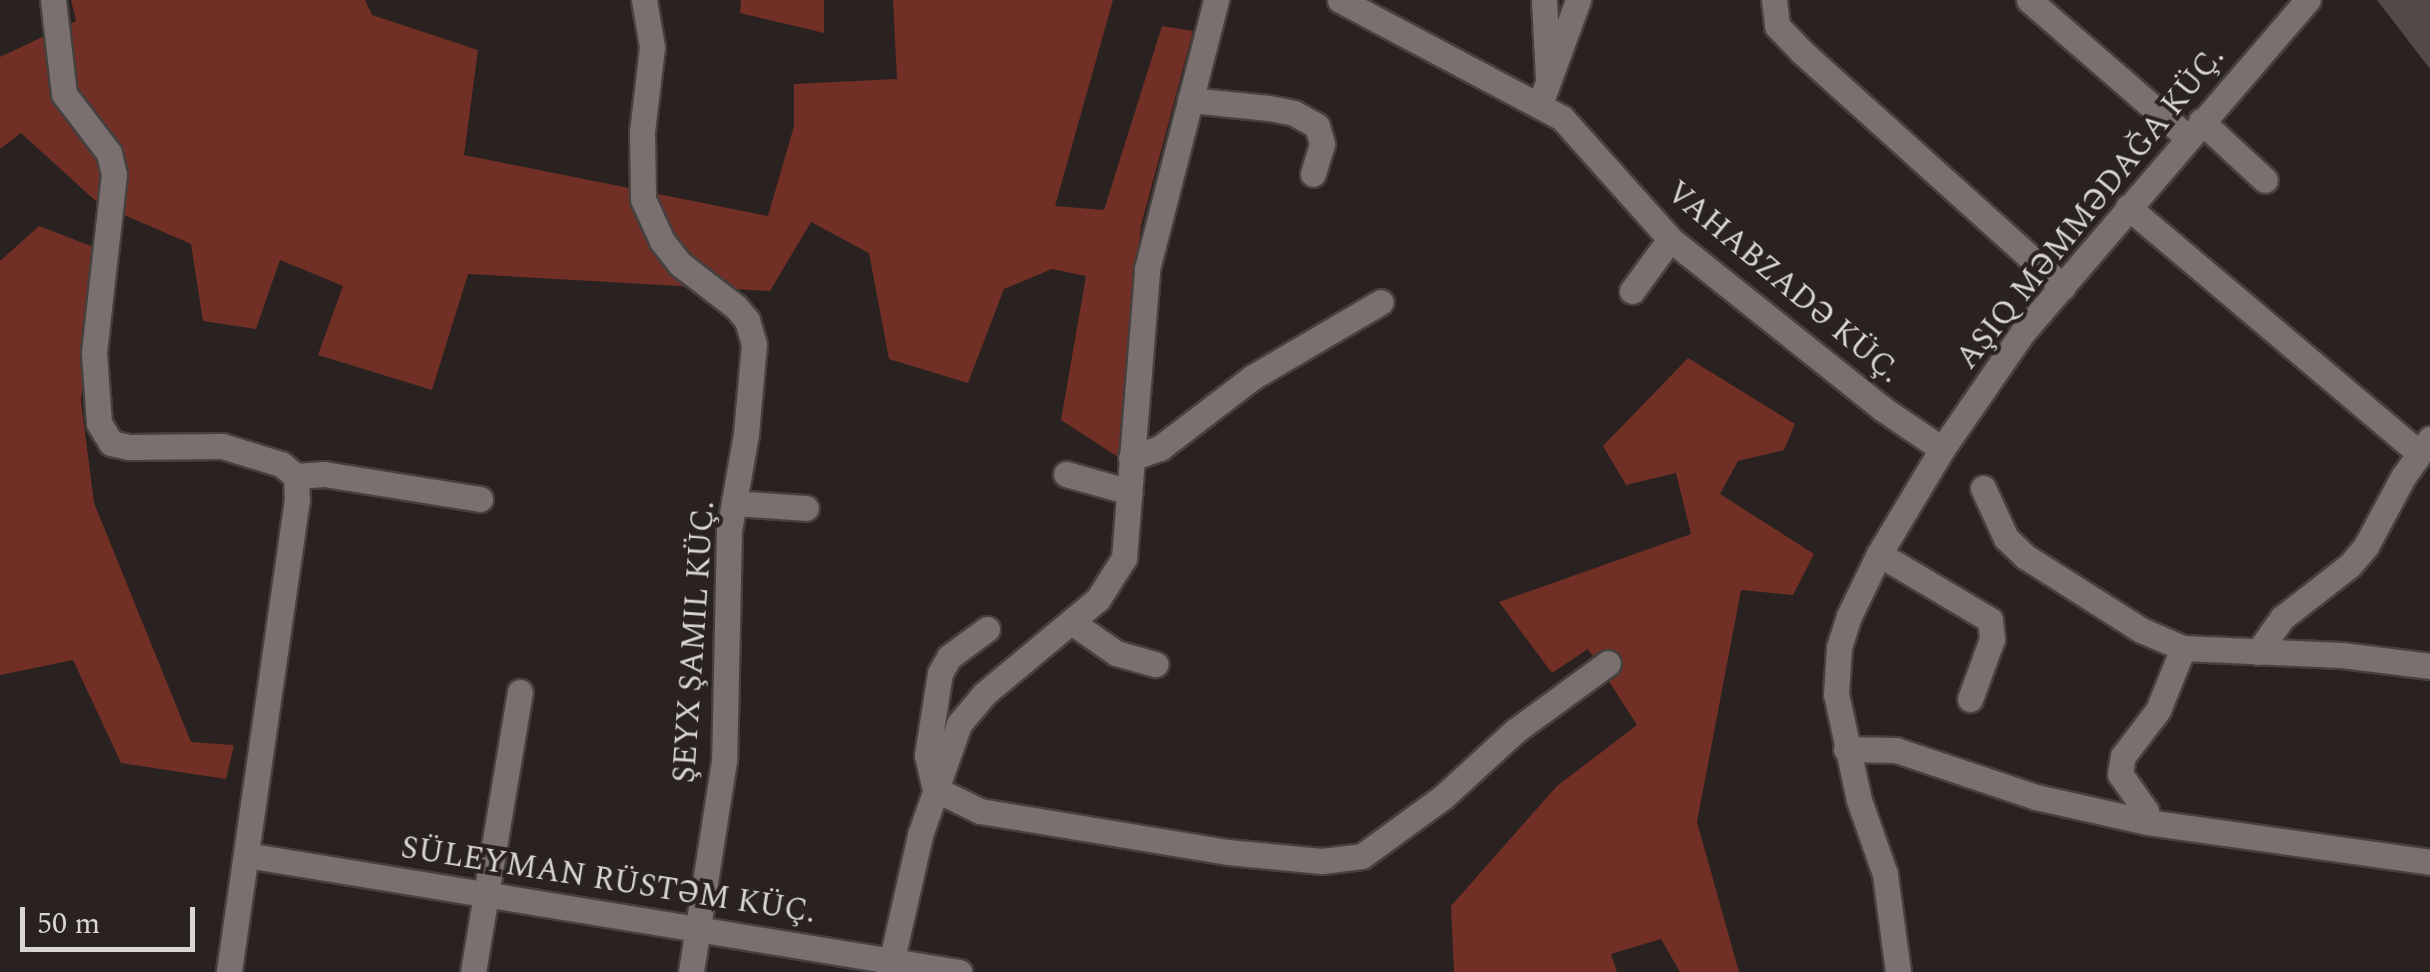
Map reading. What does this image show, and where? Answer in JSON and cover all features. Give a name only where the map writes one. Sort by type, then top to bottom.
[{"type":"street","points":[[53,0],[64,94],[109,153],[114,174],[94,353],[99,423],[111,442],[129,447],[222,446],[281,464],[296,476],[324,474],[480,499]]},
{"type":"street","name":"ŞEYX ŞAMIL KÜÇ.","points":[[644,0],[652,47],[642,132],[643,199],[662,241],[680,264],[736,307],[746,320],[754,344],[728,560],[724,761],[690,972]]},
{"type":"street","points":[[890,966],[904,894],[935,789],[948,748],[968,709],[1073,624],[1098,599],[1124,558],[1147,269],[1216,0]]},
{"type":"street","name":"VAHABZADƏ KÜÇ.","points":[[1340,0],[1545,94],[1670,239],[1883,409],[1942,449]]},
{"type":"street","points":[[1544,0],[1545,94]]},
{"type":"street","points":[[1545,94],[1578,0]]},
{"type":"street","points":[[1774,0],[1777,26],[1802,52],[2063,288]]},
{"type":"street","points":[[2029,0],[2265,180]]},
{"type":"street","points":[[1898,972],[1885,874],[1846,748],[1836,694],[1838,647],[1879,554],[1942,449],[2023,332],[2308,0]]},
{"type":"street","points":[[1190,100],[1294,113],[1317,126],[1322,144],[1313,174]]},
{"type":"street","points":[[2128,207],[2424,446],[2366,546],[2350,564],[2282,618],[2258,652]]},
{"type":"street","points":[[1632,291],[1670,239]]},
{"type":"street","points":[[1132,458],[1150,454],[1253,377],[1381,302]]},
{"type":"street","points":[[1066,474],[1130,492]]},
{"type":"street","points":[[229,972],[297,499],[296,476]]},
{"type":"street","points":[[1982,488],[2006,538],[2026,557],[2140,630],[2183,648],[2430,666]]},
{"type":"street","points":[[734,503],[806,508]]},
{"type":"street","points":[[1879,554],[1990,620],[1992,640],[1970,699]]},
{"type":"street","points":[[1073,624],[1116,653],[1155,664]]},
{"type":"street","points":[[988,629],[950,657],[940,672],[928,730],[929,773],[935,789],[980,811],[1228,852],[1322,861],[1362,856],[1443,797],[1514,731],[1608,663]]},
{"type":"street","points":[[2147,822],[2146,811],[2120,774],[2123,756],[2152,720],[2183,648]]},
{"type":"street","points":[[473,972],[520,692]]},
{"type":"street","points":[[1846,748],[1896,750],[2036,797],[2147,822],[2430,862]]},
{"type":"street","name":"SÜLEYMAN RÜSTƏM KÜÇ.","points":[[246,856],[698,927],[890,966],[959,972]]},
{"type":"shaded area","points":[[71,0],[365,0],[372,15],[478,50],[464,155],[768,216],[794,126],[794,84],[897,79],[893,0],[1113,0],[1055,206],[1104,210],[1162,26],[1193,31],[1141,226],[1118,457],[1061,420],[1086,276],[1052,269],[1004,289],[968,383],[889,359],[869,253],[811,222],[770,291],[468,274],[432,390],[318,355],[343,286],[280,260],[256,329],[203,321],[191,244],[99,204],[21,133],[0,149],[0,57],[76,21]]},
{"type":"shaded area","points":[[741,0],[824,0],[824,33],[740,13]]},
{"type":"shaded area","points":[[39,226],[96,248],[81,401],[94,503],[191,742],[234,745],[226,779],[121,763],[73,660],[0,675],[0,261]]},
{"type":"shaded area","points":[[1688,358],[1795,424],[1784,450],[1738,461],[1720,494],[1814,554],[1793,595],[1741,590],[1697,822],[1739,972],[1680,972],[1661,939],[1611,954],[1617,972],[1454,972],[1451,906],[1557,786],[1637,725],[1588,649],[1552,673],[1499,602],[1691,534],[1676,473],[1626,485],[1603,446]]},
{"type":"building","points":[[2377,0],[2430,0],[2430,69]]}]
